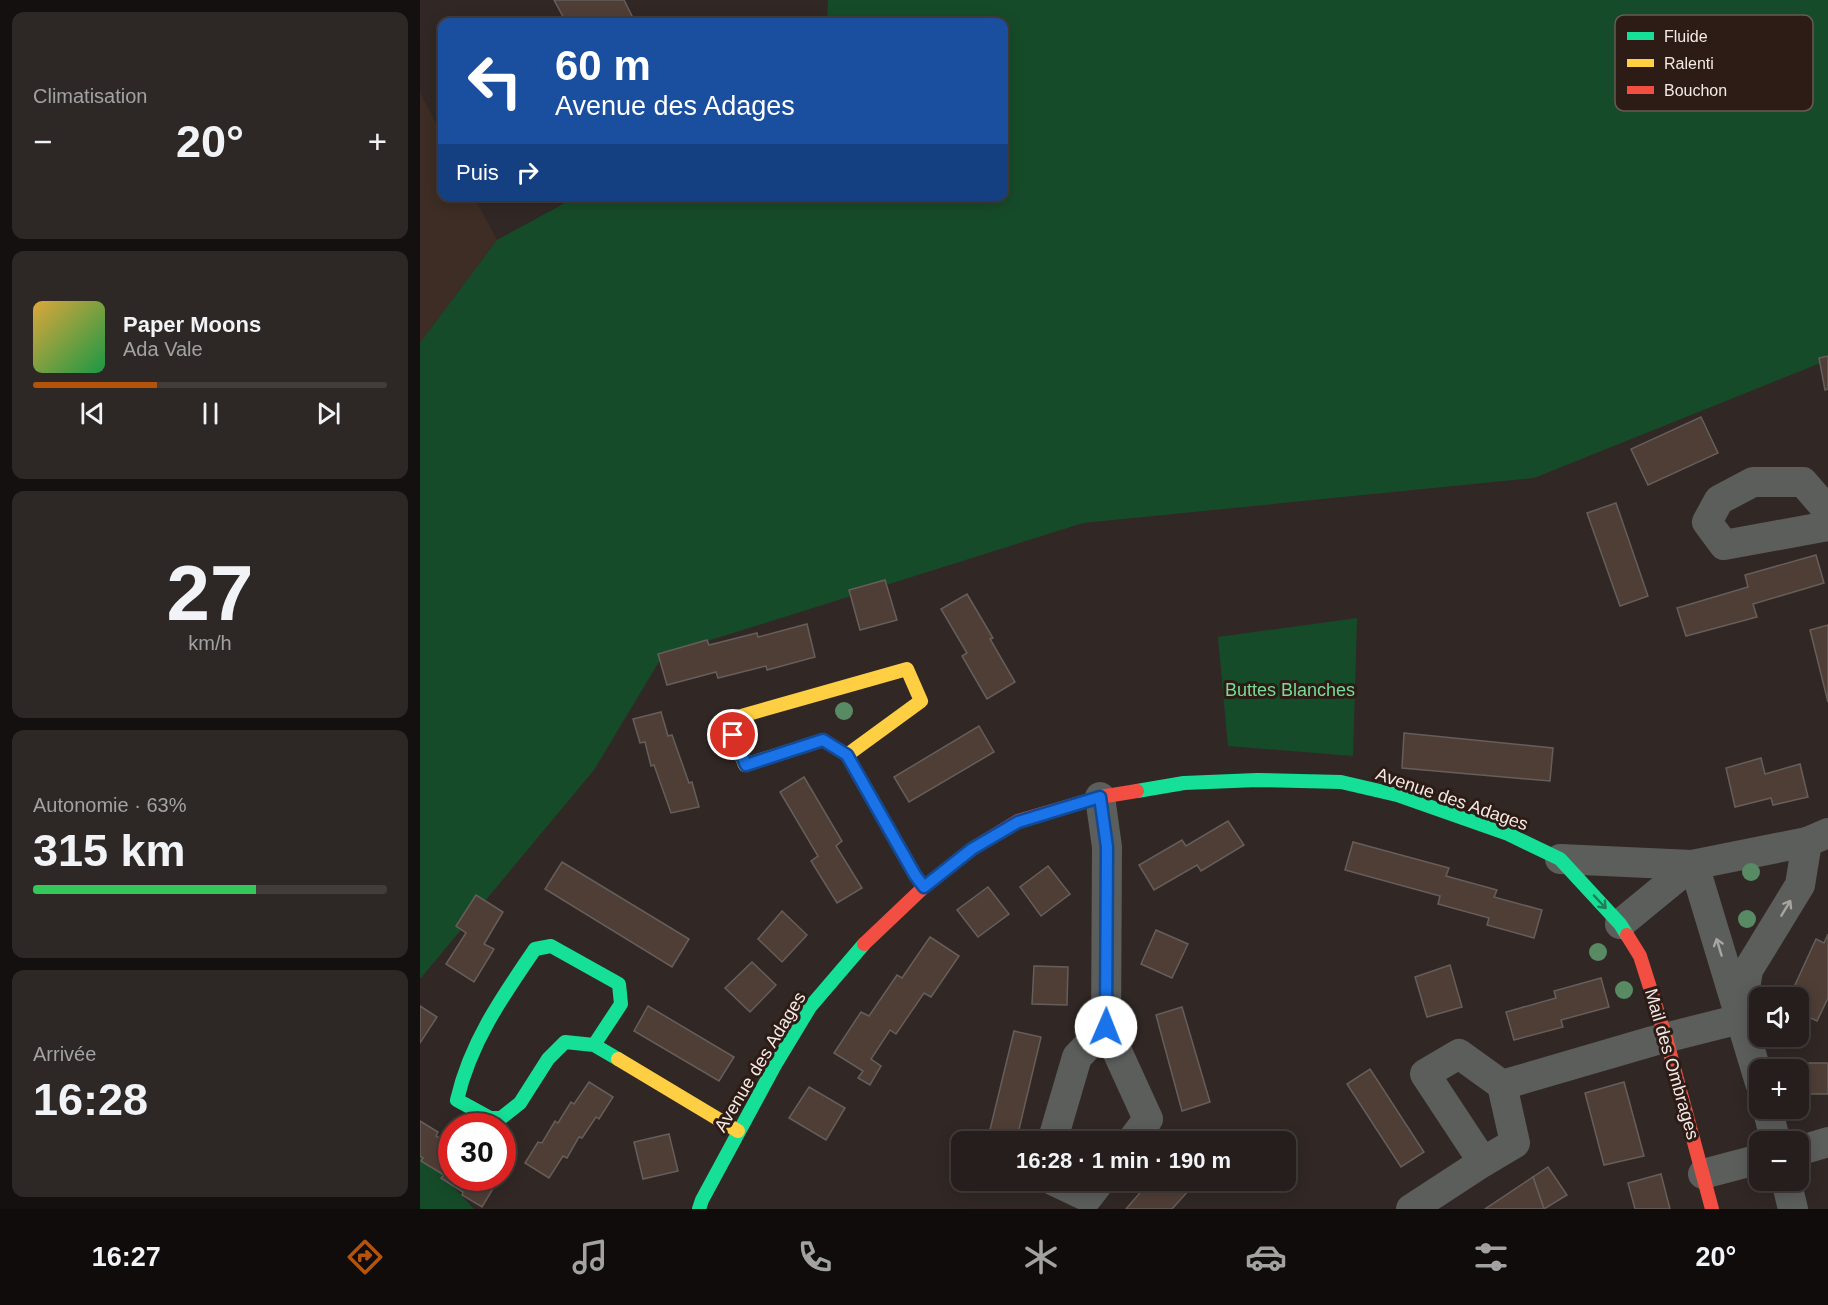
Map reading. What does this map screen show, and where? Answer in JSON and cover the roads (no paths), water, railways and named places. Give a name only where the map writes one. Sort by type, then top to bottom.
[{"type":"street","points":[[1828,511],[1815,482],[1753,482],[1719,500],[1707,522],[1724,545],[1828,526]]},
{"type":"street","points":[[847,755],[921,700],[908,669],[727,720],[746,765],[823,740],[847,755],[924,887]]},
{"type":"street","name":"Avenue des Adages","points":[[699,1209],[738,1131],[810,1007],[865,943],[924,887],[972,849],[1018,822],[1100,797],[1184,783],[1257,780],[1341,782],[1397,795],[1508,834],[1560,860]]},
{"type":"street","points":[[1100,797],[1107,847],[1106,1027],[1148,1119],[1139,1131]]},
{"type":"street","points":[[1560,860],[1692,865],[1818,838]]},
{"type":"street","points":[[1740,1018],[1748,970],[1800,885],[1818,838]]},
{"type":"street","name":"Mail des Ombrages","points":[[1560,860],[1620,924],[1640,956],[1666,1038],[1712,1209]]},
{"type":"street","points":[[1620,924],[1692,865]]},
{"type":"street","points":[[1692,865],[1698,878],[1753,1059]]},
{"type":"street","points":[[594,1045],[621,1004],[619,984],[551,946],[535,948],[489,1018],[460,1083],[457,1100],[490,1118],[501,1118],[520,1103],[548,1059],[565,1042],[594,1045],[738,1131]]},
{"type":"street","points":[[1502,1085],[1740,1018]]},
{"type":"street","points":[[1055,1131],[1077,1058],[1106,1027]]},
{"type":"street","points":[[1411,1209],[1515,1143],[1502,1085],[1459,1054],[1425,1074],[1483,1162]]},
{"type":"street","points":[[1809,1147],[1828,1142]]},
{"type":"street","points":[[1703,1174],[1749,1162]]},
{"type":"street","points":[[1075,1191],[1088,1197],[1093,1191]]},
{"type":"street","points":[[1789,1191],[1793,1209]]},
{"type":"park label","name":"Buttes Blanches","points":[[1290,690]]}]
